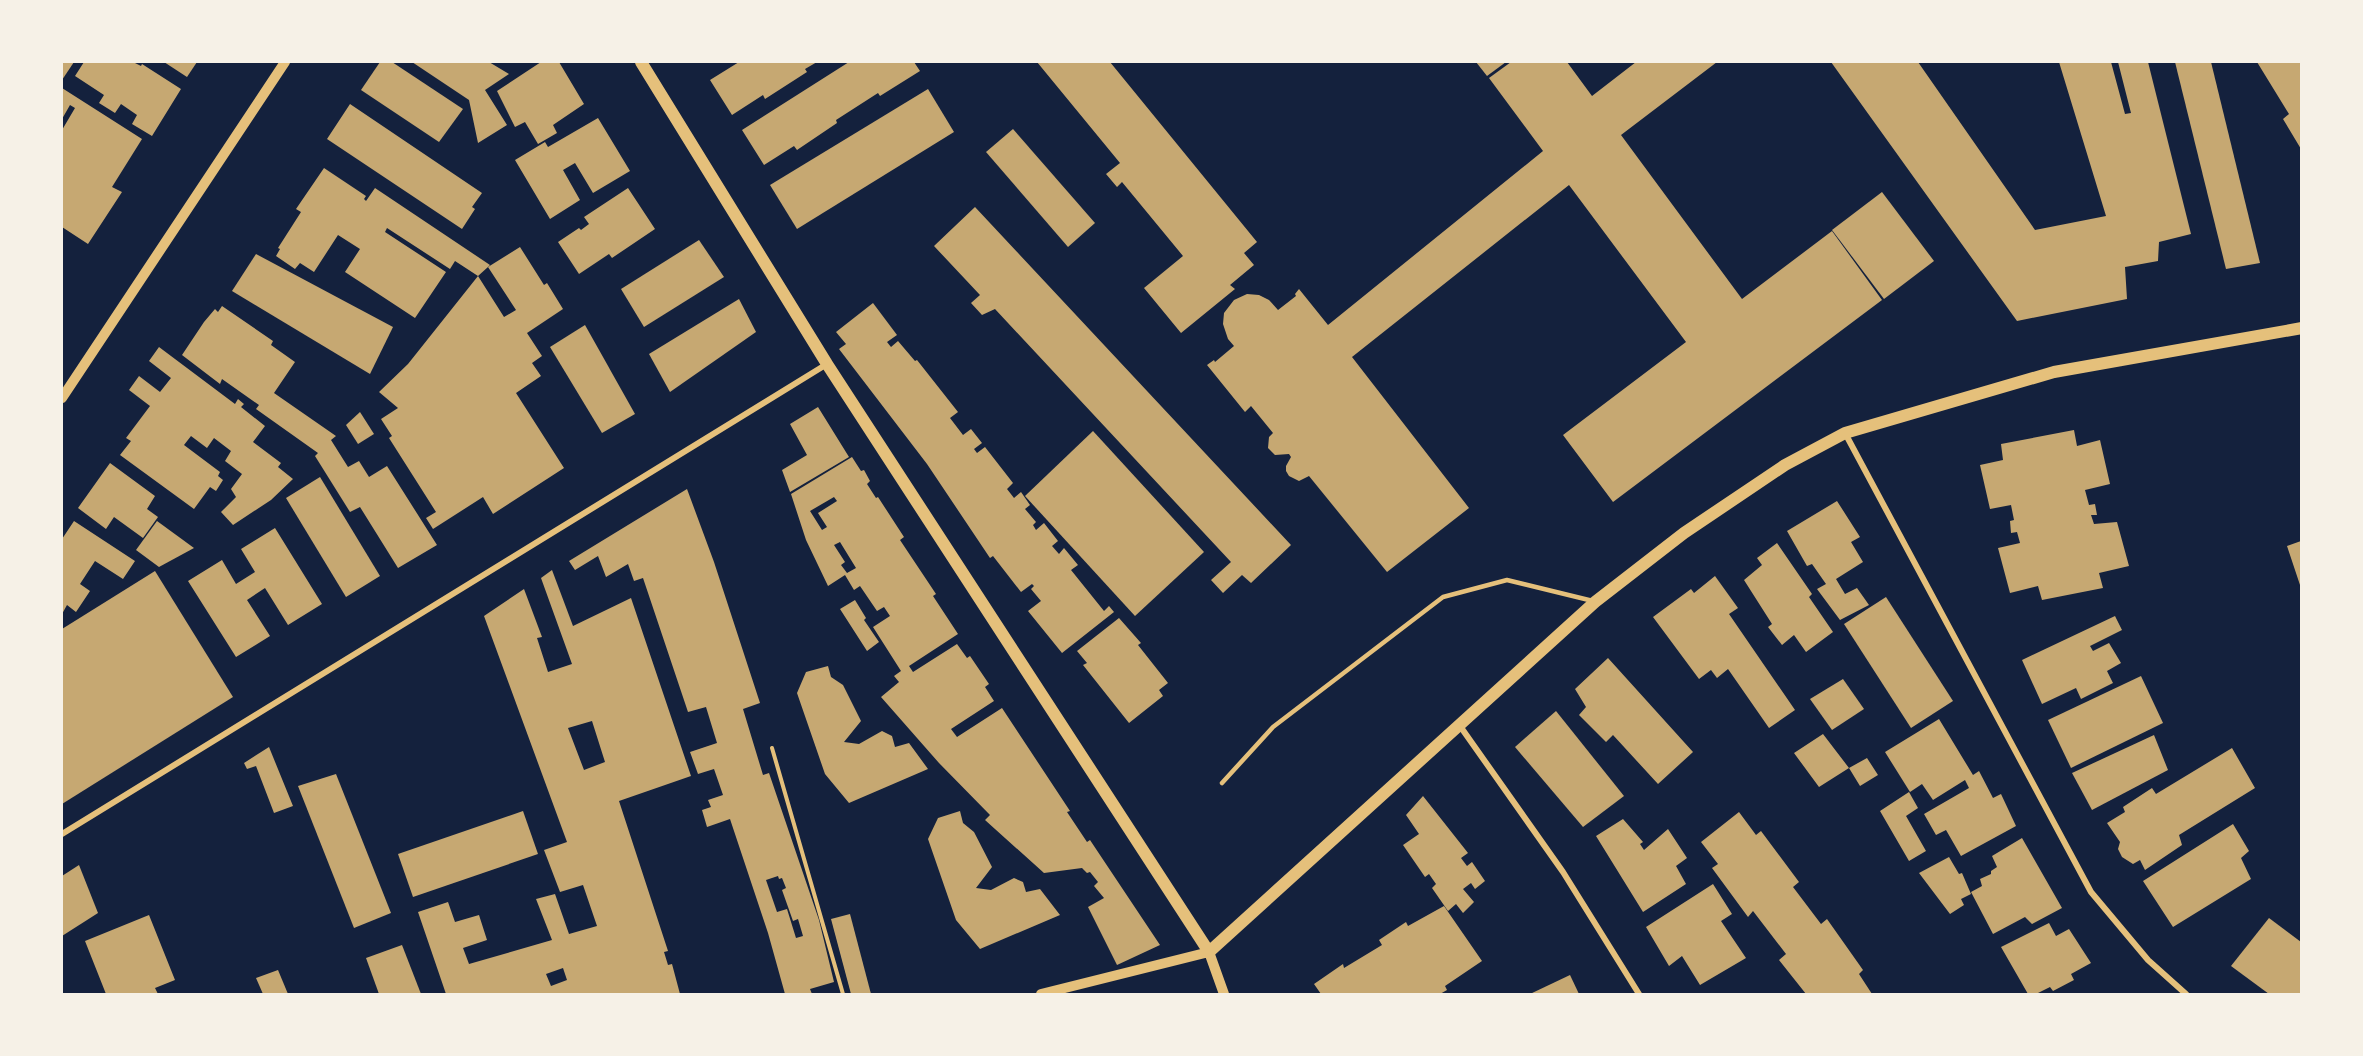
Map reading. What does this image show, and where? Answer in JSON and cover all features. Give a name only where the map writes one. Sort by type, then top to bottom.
[{"type":"main road","points":[[641,62],[827,364],[1209,952],[1595,602],[1684,533],[1785,465],[1845,433],[2054,372],[2301,328]]},
{"type":"street","points":[[62,398],[285,62]]},
{"type":"street","points":[[62,834],[827,364]]},
{"type":"street","points":[[1845,433],[2091,892],[2148,960],[2186,994]]},
{"type":"street","points":[[1460,726],[1563,872],[1639,994]]},
{"type":"street","points":[[1041,994],[1209,952],[1224,994]]},
{"type":"lane","points":[[1222,783],[1273,727],[1443,597],[1508,580],[1595,602]]},
{"type":"path","points":[[772,748],[843,994]]},
{"type":"building","points":[[62,62],[74,62],[62,80]]},
{"type":"building","points":[[84,62],[133,62],[141,66],[142,64],[181,89],[152,136],[132,124],[137,115],[121,104],[115,113],[99,103],[104,95],[75,76]]},
{"type":"building","points":[[164,62],[197,62],[187,77]]},
{"type":"building","points":[[380,62],[392,62],[463,109],[439,142],[361,90]]},
{"type":"building","points":[[412,62],[489,62],[509,74],[485,90],[507,125],[478,143],[469,100]]},
{"type":"building","points":[[541,62],[559,62],[584,104],[553,125],[557,133],[538,144],[525,122],[515,127],[497,91]]},
{"type":"building","points":[[739,62],[817,62],[805,69],[807,72],[765,99],[763,95],[732,115],[710,80]]},
{"type":"building","points":[[849,62],[914,62],[920,71],[880,96],[878,93],[836,120],[837,123],[797,150],[794,146],[764,165],[742,130]]},
{"type":"building","points":[[1037,62],[1110,62],[1257,242],[1244,253],[1254,265],[1230,285],[1235,289],[1181,333],[1144,288],[1183,256],[1122,182],[1117,187],[1106,174],[1120,163]]},
{"type":"building","points":[[1476,62],[1506,62],[1487,76]]},
{"type":"building","points":[[1511,62],[1567,62],[1592,96],[1636,62],[1717,62],[1621,135],[1742,299],[1832,231],[1882,300],[1613,502],[1563,435],[1686,342],[1569,185],[1352,357],[1469,508],[1387,572],[1309,476],[1299,481],[1289,476],[1286,466],[1291,457],[1289,454],[1275,455],[1268,448],[1269,437],[1273,433],[1251,406],[1245,412],[1207,365],[1214,360],[1215,362],[1234,346],[1228,339],[1223,324],[1224,313],[1234,300],[1247,294],[1259,295],[1269,300],[1278,310],[1296,296],[1299,289],[1328,325],[1543,151],[1489,78]]},
{"type":"building","points":[[1831,62],[1918,62],[2035,230],[2106,216],[2059,62],[2111,62],[2125,114],[2131,113],[2118,62],[2148,62],[2191,234],[2159,242],[2158,261],[2125,267],[2127,299],[2017,321]]},
{"type":"building","points":[[2175,62],[2211,62],[2260,263],[2226,269]]},
{"type":"building","points":[[2257,62],[2301,62],[2301,149],[2283,119],[2289,114]]},
{"type":"building","points":[[62,88],[142,139],[112,187],[122,192],[88,244],[62,227],[62,130],[75,108],[70,105],[62,119]]},
{"type":"building","points":[[928,89],[954,132],[797,229],[770,185]]},
{"type":"building","points":[[350,104],[482,193],[472,207],[475,209],[462,229],[327,139]]},
{"type":"building","points":[[598,118],[630,171],[593,193],[575,163],[563,170],[580,200],[550,219],[515,160],[545,142],[548,147]]},
{"type":"building","points":[[1013,129],[1095,223],[1068,247],[986,152]]},
{"type":"building","points":[[324,168],[366,196],[364,199],[366,201],[375,188],[490,265],[478,276],[455,261],[450,269],[387,228],[385,232],[446,272],[415,318],[345,272],[360,249],[338,235],[314,272],[300,263],[295,269],[276,256],[280,249],[278,248],[301,212],[296,209]]},
{"type":"building","points":[[628,188],[655,229],[612,258],[609,254],[579,274],[558,242],[589,224],[584,217]]},
{"type":"building","points":[[1882,192],[1934,261],[1884,299],[1832,230]]},
{"type":"building","points":[[975,207],[1291,545],[1251,583],[1242,575],[1223,593],[1211,580],[1231,562],[995,309],[982,315],[971,303],[980,295],[934,246]]},
{"type":"building","points":[[699,240],[724,277],[644,327],[621,289]]},
{"type":"building","points":[[520,247],[544,285],[547,283],[563,309],[527,333],[542,356],[532,363],[541,376],[516,393],[564,468],[493,514],[483,497],[433,529],[426,518],[436,512],[389,438],[392,436],[381,419],[398,408],[379,392],[408,364],[478,276],[504,317],[516,310],[488,267]]},
{"type":"building","points":[[256,254],[393,327],[370,374],[232,291]]},
{"type":"building","points":[[739,299],[756,332],[670,392],[649,354]]},
{"type":"building","points":[[873,303],[897,335],[887,342],[891,347],[898,341],[915,361],[917,360],[958,412],[950,418],[963,435],[971,429],[982,443],[974,449],[977,453],[985,447],[1013,483],[1007,489],[1014,498],[1021,492],[1030,505],[1025,509],[1036,522],[1033,525],[1036,530],[1044,523],[1058,541],[1052,546],[1059,554],[1064,548],[1078,565],[1071,570],[1104,611],[1109,606],[1114,612],[1062,653],[1028,611],[1041,601],[1031,589],[1034,586],[1032,584],[1021,592],[993,556],[990,558],[927,464],[839,349],[846,344],[836,332]]},
{"type":"building","points":[[222,306],[273,341],[271,345],[295,362],[274,393],[336,436],[331,440],[348,467],[359,461],[369,477],[387,466],[437,545],[398,568],[360,507],[350,512],[315,456],[318,453],[256,409],[259,405],[222,379],[220,384],[182,355],[204,322],[215,309],[218,312]]},
{"type":"building","points":[[585,325],[635,414],[602,433],[550,347]]},
{"type":"building","points":[[159,347],[235,404],[238,399],[244,404],[241,407],[265,426],[253,442],[281,463],[278,467],[293,479],[271,500],[233,525],[221,512],[236,497],[231,489],[242,474],[225,461],[231,451],[214,438],[207,448],[191,436],[184,445],[220,472],[218,476],[223,480],[216,491],[210,487],[194,509],[120,455],[131,441],[126,438],[150,406],[129,390],[139,376],[160,392],[171,378],[149,361]]},
{"type":"building","points":[[818,407],[849,457],[790,492],[782,470],[807,455],[790,424]]},
{"type":"building","points":[[360,412],[374,434],[358,444],[346,425]]},
{"type":"building","points":[[2074,430],[2077,446],[2100,440],[2110,484],[2085,490],[2089,505],[2095,504],[2097,515],[2091,515],[2094,524],[2117,522],[2129,566],[2099,573],[2103,588],[2042,600],[2038,586],[2010,593],[1998,548],[2020,543],[2017,532],[2011,533],[2010,521],[2014,520],[2011,505],[1990,509],[1980,465],[2003,460],[2001,444]]},
{"type":"building","points":[[1093,431],[1204,552],[1135,616],[1025,496]]},
{"type":"building","points":[[852,457],[861,471],[864,470],[870,481],[867,484],[904,537],[900,540],[936,594],[933,596],[958,634],[909,666],[913,672],[957,644],[967,658],[970,656],[989,684],[985,687],[994,701],[951,729],[957,737],[1002,708],[1070,811],[1067,812],[1087,842],[1090,840],[1160,945],[1117,965],[1088,907],[1104,898],[1094,886],[1098,882],[1090,872],[1087,873],[1082,868],[1044,873],[985,820],[990,815],[939,763],[881,697],[899,682],[894,676],[901,671],[873,627],[890,616],[884,607],[877,611],[860,586],[854,590],[845,575],[828,586],[806,540],[791,494]],"holes":[[[834,497],[837,501],[818,513],[827,527],[822,530],[810,511]],[[840,542],[856,568],[847,573],[841,565],[845,562],[834,545]]]},
{"type":"building","points":[[110,463],[155,496],[147,509],[158,517],[143,538],[114,517],[106,529],[78,508]]},
{"type":"building","points":[[320,477],[380,576],[346,597],[286,498]]},
{"type":"building","points":[[687,489],[714,562],[760,703],[743,709],[763,775],[769,773],[819,920],[834,982],[810,989],[812,994],[785,994],[768,933],[730,819],[707,827],[702,810],[711,807],[708,800],[723,795],[714,769],[698,774],[690,752],[717,743],[706,707],[688,712],[643,578],[634,581],[628,564],[606,577],[598,556],[575,570],[569,561]],"holes":[[[778,876],[779,879],[782,878],[786,888],[782,890],[793,921],[798,919],[803,936],[796,938],[787,909],[777,912],[766,880]]]},
{"type":"building","points":[[1837,501],[1860,537],[1851,542],[1863,562],[1836,579],[1845,594],[1857,588],[1869,605],[1840,620],[1817,589],[1826,584],[1812,564],[1807,566],[1787,531]]},
{"type":"building","points":[[74,521],[135,561],[123,579],[95,561],[80,584],[90,591],[76,612],[67,605],[62,614],[62,539]]},
{"type":"building","points":[[157,521],[194,548],[159,567],[136,550]]},
{"type":"building","points":[[275,528],[322,604],[288,625],[265,588],[247,600],[270,636],[236,657],[188,581],[222,560],[236,584],[255,572],[241,549]]},
{"type":"building","points":[[2301,541],[2301,588],[2287,546]]},
{"type":"building","points":[[1777,543],[1812,594],[1809,597],[1833,632],[1806,652],[1794,635],[1782,645],[1768,627],[1772,624],[1744,580],[1762,565],[1757,558]]},
{"type":"building","points":[[552,570],[573,626],[631,598],[691,776],[619,801],[668,951],[664,952],[668,965],[672,964],[680,994],[446,994],[418,912],[448,902],[455,922],[479,915],[487,940],[463,948],[469,964],[552,940],[536,899],[555,894],[569,934],[597,926],[583,885],[560,892],[544,850],[567,842],[484,616],[524,589],[542,637],[537,638],[548,672],[572,664],[541,578]],"holes":[[[592,721],[605,762],[584,770],[568,728]],[[563,968],[567,980],[551,986],[546,974]]]},
{"type":"building","points":[[155,571],[233,697],[62,804],[62,629]]},
{"type":"building","points":[[1715,576],[1738,608],[1729,614],[1795,710],[1769,728],[1728,669],[1717,678],[1711,670],[1699,679],[1653,617],[1691,589],[1694,593]]},
{"type":"building","points":[[1886,597],[1953,701],[1911,728],[1844,624]]},
{"type":"building","points":[[855,600],[866,618],[864,620],[879,642],[867,651],[840,609]]},
{"type":"building","points":[[2115,616],[2122,630],[2090,646],[2093,651],[2109,643],[2121,663],[2107,671],[2113,683],[2081,699],[2076,688],[2042,704],[2022,660]]},
{"type":"building","points":[[1119,618],[1141,643],[1138,645],[1168,683],[1159,690],[1163,696],[1129,723],[1083,665],[1087,663],[1077,651]]},
{"type":"building","points":[[1608,658],[1693,752],[1658,784],[1613,735],[1606,742],[1579,715],[1586,707],[1575,689]]},
{"type":"building","points":[[828,666],[831,677],[843,685],[861,721],[844,742],[859,744],[882,731],[892,736],[895,747],[909,743],[928,769],[849,803],[825,774],[797,693],[806,672]]},
{"type":"building","points":[[2141,676],[2163,723],[2071,768],[2048,720]]},
{"type":"building","points":[[1843,679],[1864,709],[1832,730],[1810,699]]},
{"type":"building","points":[[1556,711],[1624,796],[1583,827],[1515,747]]},
{"type":"building","points":[[1939,719],[1973,775],[1979,771],[1993,798],[2001,794],[2016,826],[1961,856],[1946,830],[1936,835],[1924,814],[1969,788],[1965,780],[1933,800],[1922,784],[1910,792],[1885,752]]},
{"type":"building","points":[[1823,734],[1849,768],[1819,787],[1794,753]]},
{"type":"building","points":[[2154,735],[2168,770],[2092,810],[2072,773]]},
{"type":"building","points":[[269,747],[293,806],[274,813],[256,766],[247,769],[244,763]]},
{"type":"building","points":[[2232,748],[2255,788],[2179,835],[2182,845],[2145,870],[2140,860],[2133,864],[2122,857],[2118,849],[2120,842],[2107,823],[2125,812],[2123,807],[2152,788],[2156,794]]},
{"type":"building","points":[[1867,758],[1878,775],[1860,786],[1849,768]]},
{"type":"building","points":[[336,774],[391,913],[354,928],[298,786]]},
{"type":"building","points":[[1909,792],[1918,808],[1906,816],[1926,851],[1909,861],[1880,811]]},
{"type":"building","points":[[1423,796],[1468,853],[1461,858],[1467,866],[1472,862],[1485,881],[1475,889],[1471,883],[1463,889],[1474,902],[1463,913],[1456,904],[1448,911],[1432,888],[1436,884],[1429,874],[1425,877],[1403,845],[1419,834],[1406,815]]},
{"type":"building","points":[[523,811],[538,854],[413,897],[398,854]]},
{"type":"building","points":[[960,811],[963,823],[974,832],[992,867],[976,888],[991,890],[1014,878],[1023,882],[1026,892],[1040,889],[1060,915],[980,949],[956,920],[928,839],[938,818]]},
{"type":"building","points":[[1739,812],[1756,835],[1761,831],[1799,882],[1793,887],[1821,924],[1827,919],[1863,970],[1859,974],[1872,994],[1806,994],[1779,960],[1786,954],[1753,911],[1748,917],[1712,868],[1718,864],[1701,842]]},
{"type":"building","points":[[1623,819],[1643,842],[1640,844],[1644,850],[1668,829],[1687,858],[1676,866],[1686,884],[1643,912],[1596,836]]},
{"type":"building","points":[[2233,824],[2249,851],[2241,858],[2251,879],[2173,927],[2143,881]]},
{"type":"building","points":[[2022,838],[2062,908],[2032,924],[2025,917],[1993,934],[1971,892],[1982,886],[1980,879],[1991,874],[1991,871],[1997,867],[1992,856]]},
{"type":"building","points":[[1949,857],[1959,874],[1962,873],[1971,894],[1961,899],[1964,905],[1950,914],[1919,873]]},
{"type":"building","points":[[79,865],[98,913],[62,936],[62,876]]},
{"type":"building","points":[[1713,884],[1732,914],[1721,921],[1746,958],[1700,985],[1682,956],[1669,966],[1646,927]]},
{"type":"building","points":[[1444,906],[1482,961],[1445,986],[1447,990],[1440,994],[1321,994],[1314,984],[1343,964],[1344,968],[1382,945],[1379,940],[1406,922],[1408,926]]},
{"type":"building","points":[[850,914],[871,994],[851,994],[831,919]]},
{"type":"building","points":[[149,915],[175,980],[155,988],[158,994],[106,994],[85,941]]},
{"type":"building","points":[[2269,918],[2301,942],[2301,994],[2269,994],[2231,966]]},
{"type":"building","points":[[2049,923],[2056,936],[2069,929],[2091,963],[2071,974],[2074,980],[2053,991],[2050,987],[2036,994],[2028,994],[2001,947]]},
{"type":"building","points":[[402,945],[421,994],[379,994],[366,958]]},
{"type":"building","points":[[278,970],[288,994],[263,994],[256,978]]},
{"type":"building","points":[[1570,975],[1579,994],[1530,994]]}]
